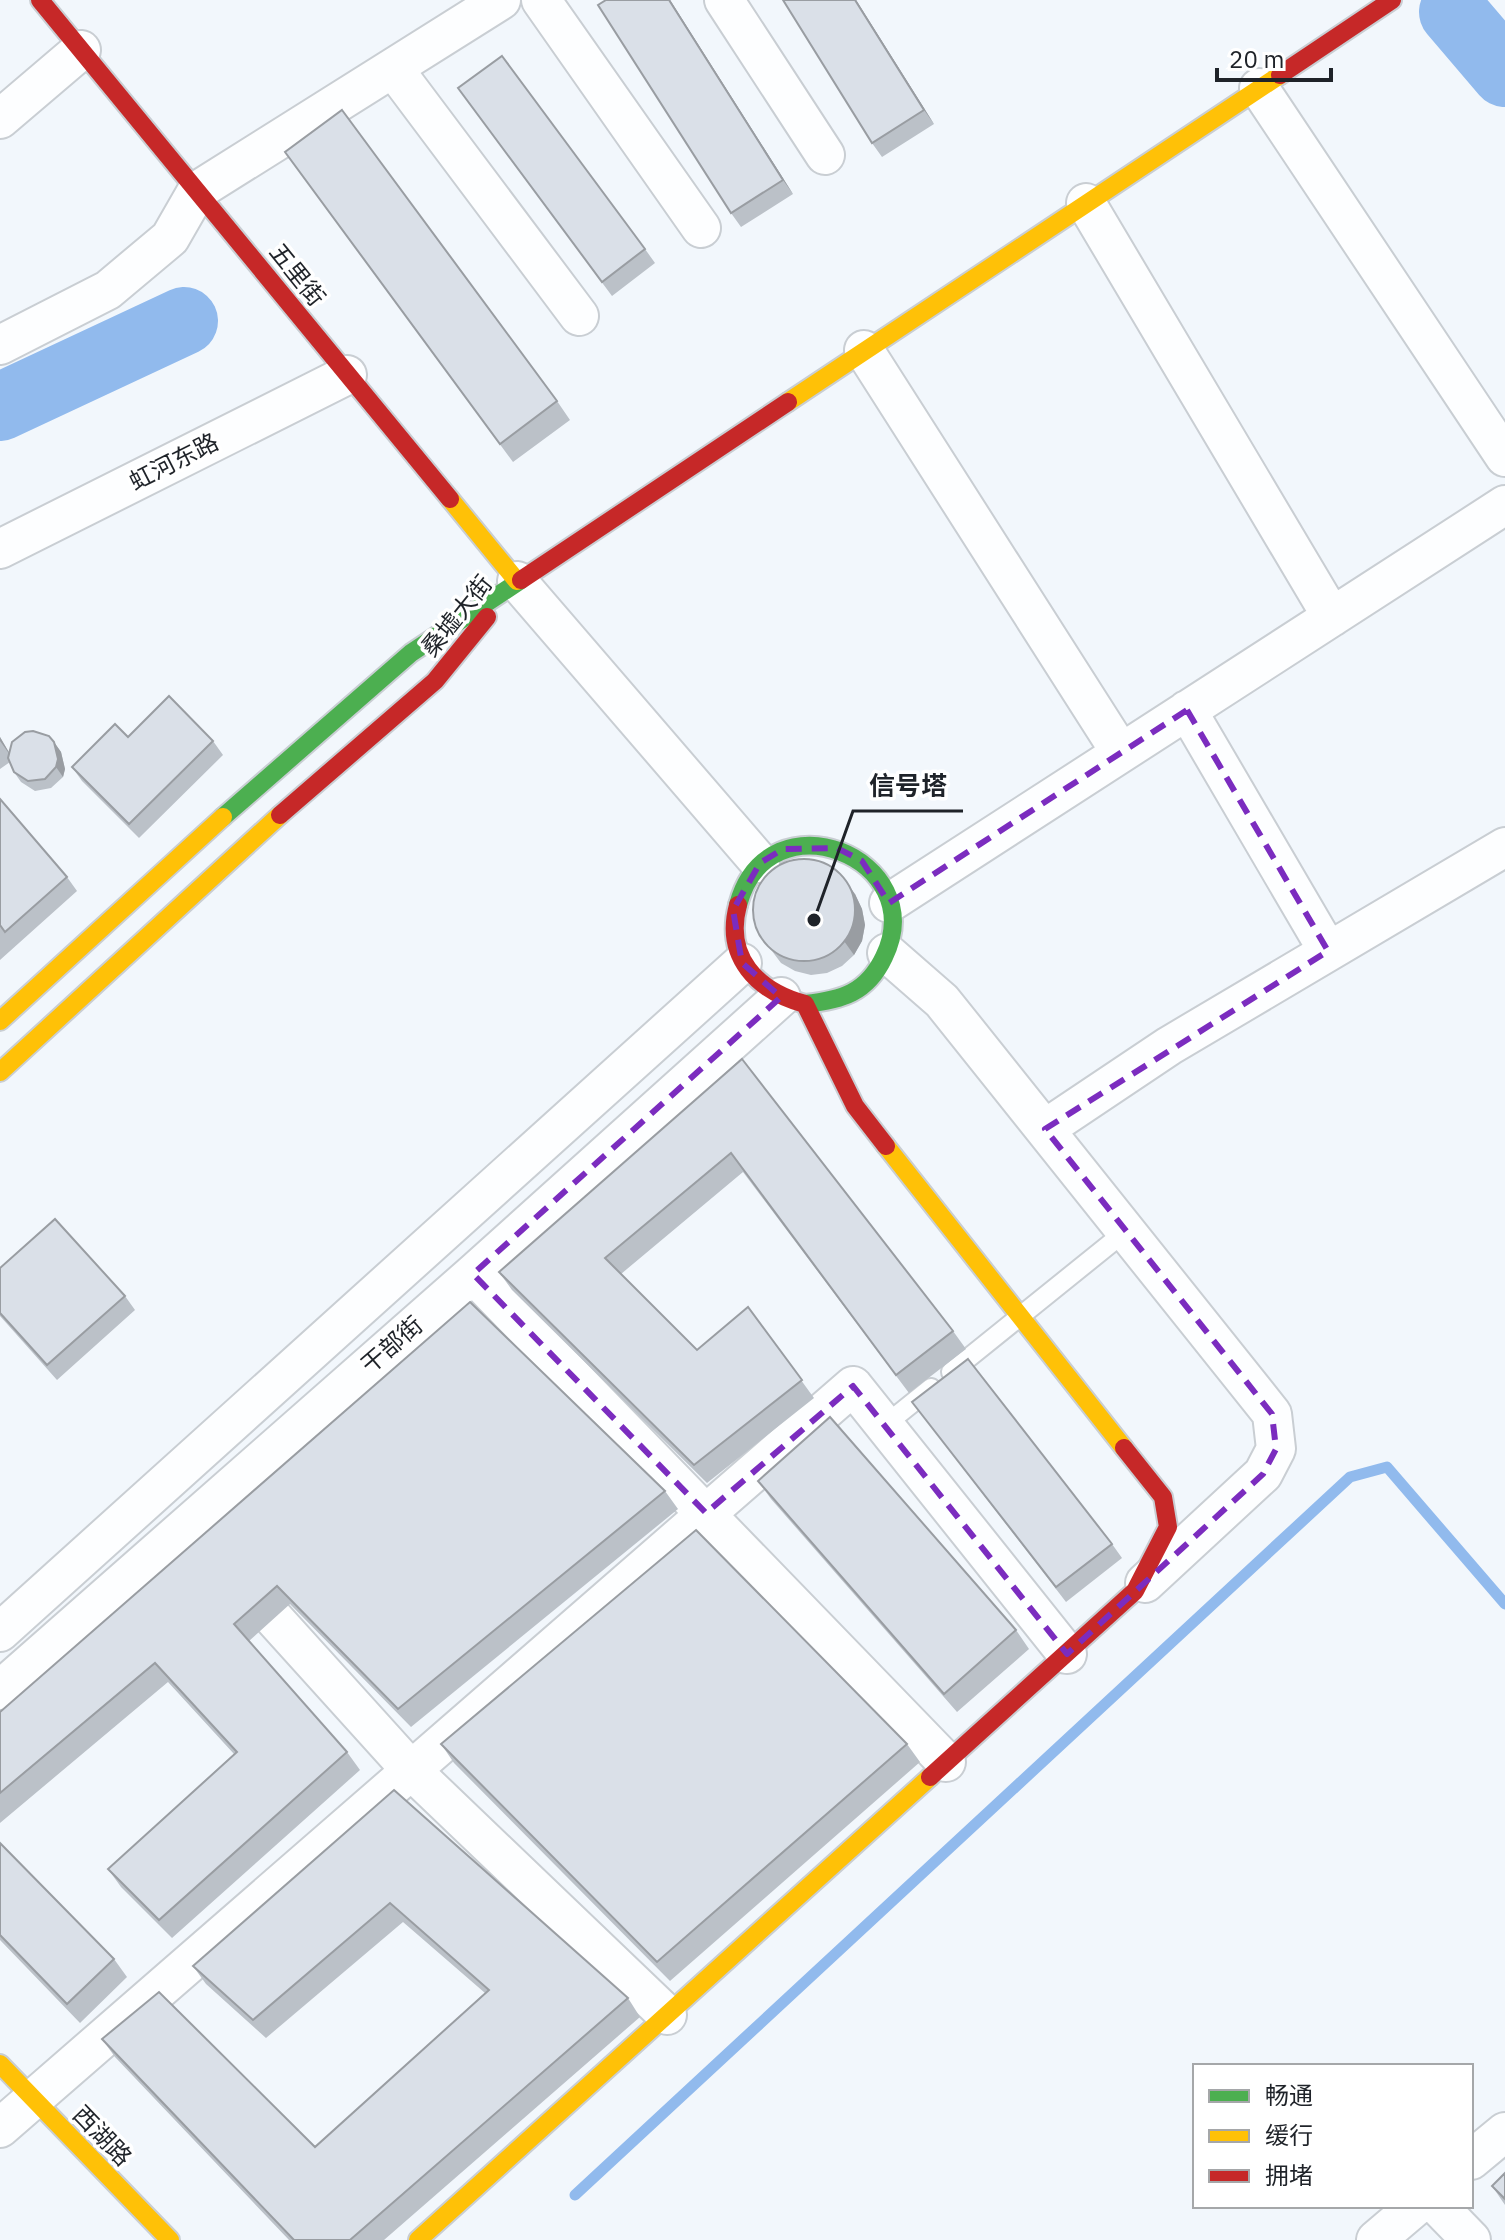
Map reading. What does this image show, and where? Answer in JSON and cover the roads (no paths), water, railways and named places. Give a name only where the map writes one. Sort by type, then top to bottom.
[{"type":"street","name":"五里街","points":[[40,0],[517,581]]},
{"type":"street","points":[[0,345],[108,290],[170,238],[197,191],[393,68],[455,12],[501,0]]},
{"type":"street","points":[[541,0],[701,228]]},
{"type":"street","points":[[724,0],[825,155]]},
{"type":"street","points":[[760,863],[517,581],[1392,0]]},
{"type":"street","points":[[0,119],[81,50]]},
{"type":"street","points":[[393,68],[579,316]]},
{"type":"street","points":[[1259,88],[1505,457]]},
{"type":"street","points":[[1086,203],[1332,617]]},
{"type":"street","points":[[864,350],[1121,753]]},
{"type":"street","name":"虹河东路","points":[[0,549],[347,375]]},
{"type":"street","points":[[889,903],[1505,505]]},
{"type":"street","name":"桑墟大街","points":[[0,1021],[293,754],[399,663],[517,581]]},
{"type":"street","name":"桑墟大街","points":[[0,1072],[317,781],[435,681],[517,581]]},
{"type":"street","points":[[1187,710],[1328,951]]},
{"type":"street","points":[[810,844],[837,848],[862,861],[879,879],[889,903],[893,928],[887,953],[874,975],[855,992],[831,1002],[793,1000],[759,983],[742,963],[733,937],[733,910],[742,885],[760,863],[783,849],[810,844]]},
{"type":"street","points":[[1045,1129],[1169,1046],[1505,847]]},
{"type":"street","points":[[418,2240],[1263,1474],[1276,1449],[1272,1414],[942,1001],[887,953]]},
{"type":"street","name":"干部街","points":[[0,1632],[742,963]]},
{"type":"street","points":[[793,1000],[855,1106],[1163,1497],[1168,1527],[1135,1591]]},
{"type":"street","name":"干部街","points":[[0,1690],[206,1543],[473,1274],[793,1000]]},
{"type":"street","points":[[473,1274],[946,1762]]},
{"type":"street","points":[[13,2114],[853,1386],[1067,1654]]},
{"type":"street","points":[[206,1543],[410,1769],[667,2015]]},
{"type":"street","name":"西湖路","points":[[0,2064],[13,2114],[170,2240]]},
{"type":"street","points":[[1473,2158],[1505,2132]]},
{"type":"street","points":[[1376,2240],[1414,2208]]},
{"type":"street","points":[[1440,2208],[1471,2240]]},
{"type":"lane","points":[[885,1425],[1126,1231]]},
{"type":"waterway","points":[[1453,12],[1505,73]]},
{"type":"waterway","points":[[0,407],[184,321]]},
{"type":"waterway","points":[[575,2195],[1350,1477],[1387,1467],[1505,1604]]},
{"type":"place","name":"信号塔","points":[[814,920]]}]
